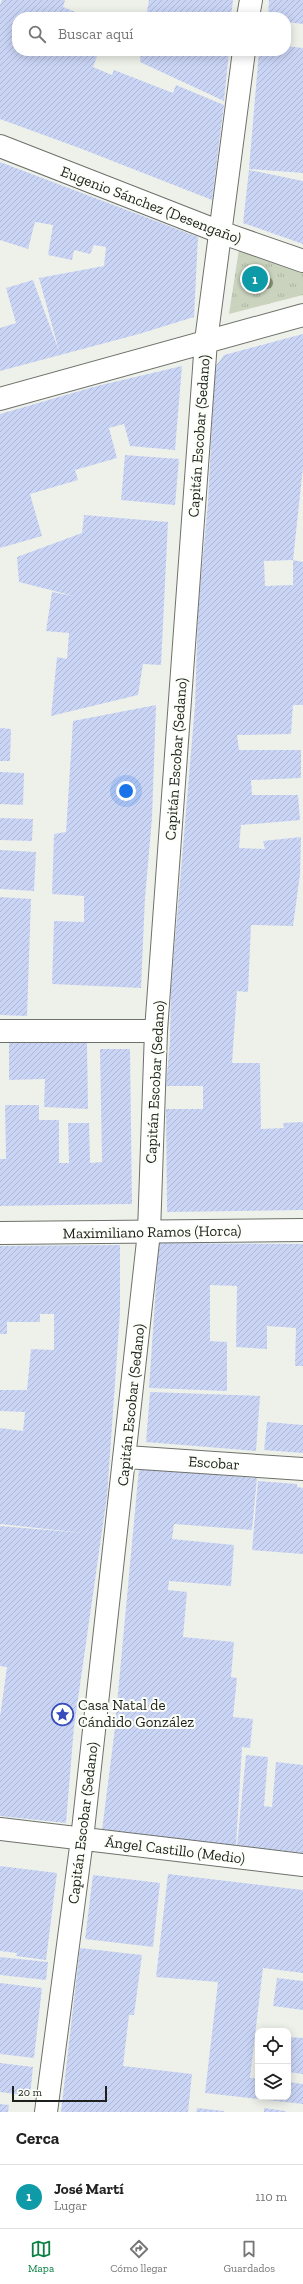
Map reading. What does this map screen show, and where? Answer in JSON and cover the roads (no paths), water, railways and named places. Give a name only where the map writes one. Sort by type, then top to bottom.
[{"type":"street","points":[[249,12],[251,0]]},
{"type":"street","name":"Capitán Escobar (Sedano)","points":[[46,2112],[82,1839],[126,1457],[149,1232],[156,1031],[206,341],[243,56]]},
{"type":"street","name":"Eugenio Sánchez (Desengaño)","points":[[0,146],[220,232],[303,261]]},
{"type":"street","points":[[0,399],[303,315]]},
{"type":"street","points":[[0,1031],[156,1031]]},
{"type":"street","name":"Maximiliano Ramos (Horca)","points":[[0,1233],[303,1230]]},
{"type":"street","name":"Escobar","points":[[126,1457],[303,1469]]},
{"type":"street","name":"Ángel Castillo (Medio)","points":[[0,1829],[303,1865]]},
{"type":"place","name":"José Martí","points":[[255,279]]},
{"type":"place","name":"Casa Natal de Cándido González","points":[[62,1714]]}]
